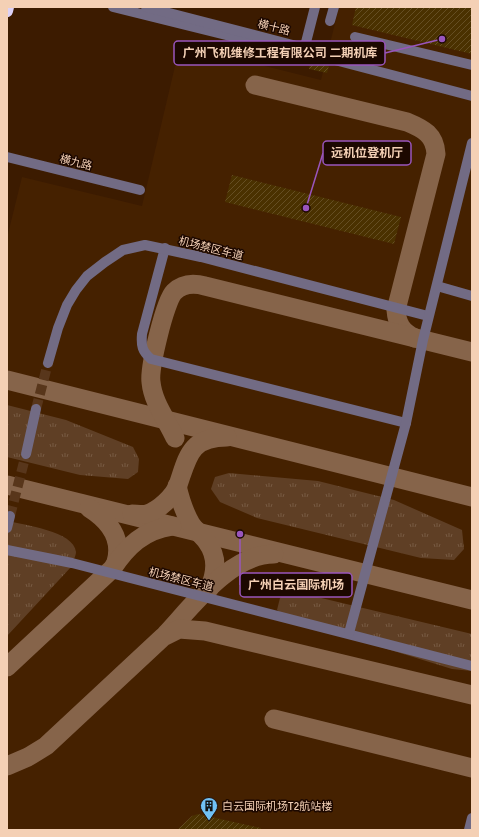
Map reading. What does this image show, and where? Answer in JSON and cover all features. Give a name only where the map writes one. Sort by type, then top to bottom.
[{"type":"highway","points":[[7,11],[8,7]]},
{"type":"street","name":"横十路","points":[[113,7],[309,52]]},
{"type":"street","name":"横十路","points":[[146,7],[309,52]]},
{"type":"street","points":[[309,52],[315,7]]},
{"type":"street","points":[[330,22],[334,7]]},
{"type":"street","points":[[355,38],[472,65]]},
{"type":"street","points":[[331,59],[472,96]]},
{"type":"street","points":[[349,633],[406,422],[428,316],[437,286],[472,143]]},
{"type":"street","name":"横九路","points":[[7,157],[140,190]]},
{"type":"street","name":"机场禁区车道","points":[[48,363],[67,306],[76,290],[88,276],[123,250],[145,245],[165,248],[428,316]]},
{"type":"street","points":[[165,248],[142,334],[141,346],[144,352],[151,359],[406,422]]},
{"type":"street","points":[[437,286],[472,296]]},
{"type":"street","points":[[26,454],[36,410]]},
{"type":"street","points":[[7,528],[10,516]]},
{"type":"street","name":"机场禁区车道","points":[[7,550],[72,564],[349,633],[472,666]]},
{"type":"street","points":[[469,830],[472,818]]},
{"type":"shaded area","points":[[339,7],[472,7],[472,830],[7,830],[7,238],[22,177],[142,206],[180,45],[321,80]]},
{"type":"green space","points":[[7,405],[66,420],[133,447],[139,459],[138,472],[128,479],[80,475],[7,457]]},
{"type":"green space","points":[[229,473],[318,481],[394,500],[462,530],[464,549],[454,560],[421,558],[257,518],[220,502],[211,489],[215,477]]},
{"type":"green space","points":[[7,521],[36,527],[58,534],[67,539],[73,545],[76,552],[71,567],[7,636]]},
{"type":"green space","points":[[286,594],[317,597],[472,634],[472,671],[452,669],[287,618],[277,610],[280,598]]},
{"type":"building","points":[[356,7],[472,7],[472,54],[352,25]]},
{"type":"building","points":[[317,42],[334,46],[332,53],[329,53],[325,57],[325,61],[329,65],[327,73],[309,69],[311,60],[319,57],[319,51],[315,48]]},
{"type":"building","points":[[232,175],[401,217],[394,244],[225,202]]},
{"type":"building","name":"白云国际机场T2航站楼","points":[[198,814],[261,828],[261,830],[177,830],[192,816]]},
{"type":"taxiway","points":[[255,85],[407,122],[419,127],[431,137],[436,154],[396,310],[401,327],[415,338]]},
{"type":"taxiway","points":[[175,438],[154,397],[151,374],[158,335],[166,308],[174,292],[185,285],[201,285],[472,352]]},
{"type":"taxiway","points":[[7,380],[472,497]]},
{"type":"taxiway","points":[[132,514],[145,514],[152,512],[161,506],[170,498],[176,489],[192,450],[205,440],[227,437]]},
{"type":"taxiway","points":[[7,485],[472,600]]},
{"type":"taxiway","points":[[177,486],[182,505],[189,519],[207,542],[213,554],[215,566],[209,589]]},
{"type":"taxiway","points":[[89,508],[102,518],[112,530],[116,538],[117,545],[118,553],[116,562]]},
{"type":"taxiway","points":[[7,667],[112,569],[130,546],[137,540],[153,531],[172,526]]},
{"type":"taxiway","points":[[166,634],[201,596],[228,572],[243,562],[258,556],[274,554]]},
{"type":"taxiway","points":[[7,766],[28,757],[46,746],[163,637],[179,629],[205,631],[472,695]]},
{"type":"taxiway","points":[[274,719],[472,768]]},
{"type":"tunnel","points":[[313,54],[331,59]]},
{"type":"tunnel","points":[[36,409],[48,363]]},
{"type":"tunnel","points":[[10,516],[26,454]]},
{"type":"place","name":"广州飞机维修工程有限公司 二期机库","points":[[442,39]]},
{"type":"place","name":"远机位登机厅","points":[[306,208]]},
{"type":"place","name":"广州白云国际机场","points":[[240,534]]},
{"type":"place","name":"白云国际机场T2航站楼","points":[[209,821]]}]
